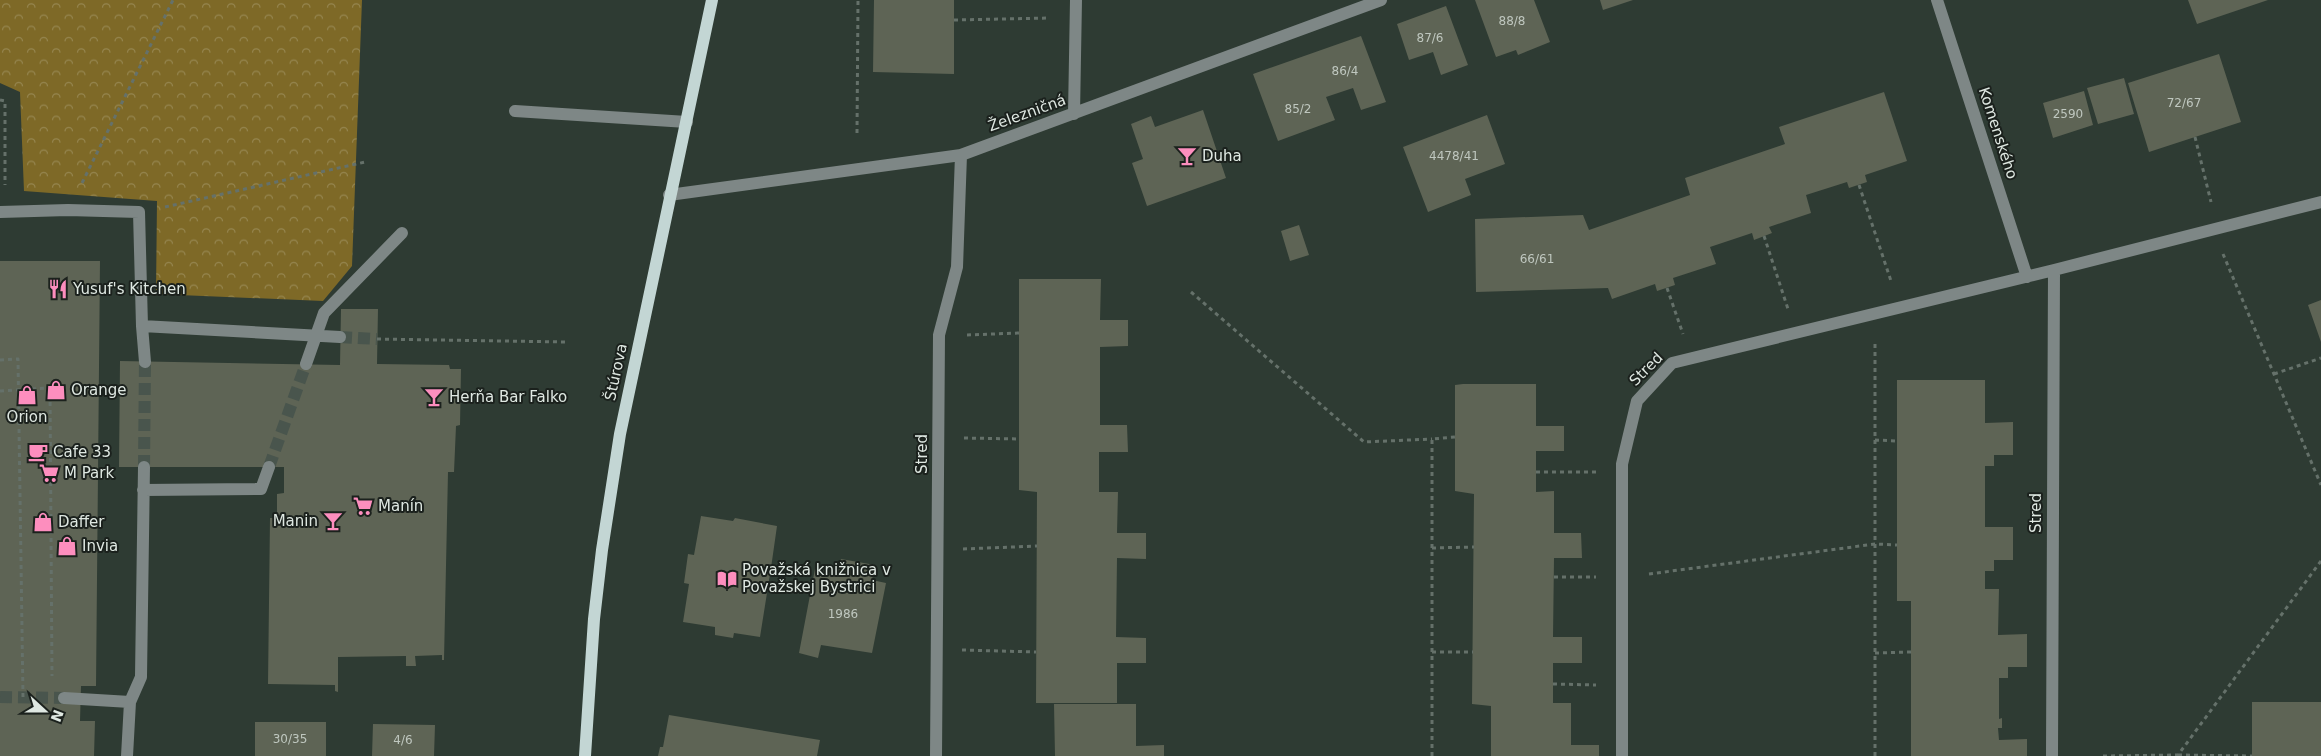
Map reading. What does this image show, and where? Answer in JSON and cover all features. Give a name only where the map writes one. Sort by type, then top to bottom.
[{"type":"main road","name":"Štúrova","points":[[585,756],[594,619],[602,550],[620,434],[669,195],[687,122],[712,0]]},
{"type":"street","points":[[1074,114],[1076,0]]},
{"type":"street","name":"Železničná","points":[[669,195],[961,155],[1381,0]]},
{"type":"street","name":"Komenského","points":[[1937,0],[2028,277]]},
{"type":"street","points":[[515,111],[687,122]]},
{"type":"street","name":"Stred","points":[[936,756],[939,335],[956,267],[961,155]]},
{"type":"street","name":"Stred","points":[[1622,756],[1622,464],[1637,401],[1672,363],[2028,277],[2321,202]]},
{"type":"street","points":[[3,212],[68,210],[139,212],[144,362]]},
{"type":"street","points":[[306,364],[324,312],[402,233]]},
{"type":"street","name":"Stred","points":[[2052,756],[2054,270]]},
{"type":"street","points":[[142,326],[340,337]]},
{"type":"street","points":[[127,756],[130,702],[140,677],[144,467]]},
{"type":"street","points":[[143,490],[261,489],[269,467]]},
{"type":"street","points":[[64,698],[130,702]]},
{"type":"path","points":[[68,210],[173,0]]},
{"type":"path","points":[[856,133],[858,0]]},
{"type":"path","points":[[954,20],[1075,17]]},
{"type":"path","points":[[0,100],[5,101],[3,212]]},
{"type":"path","points":[[2195,137],[2217,228],[2219,246],[2321,485]]},
{"type":"path","points":[[139,212],[365,162]]},
{"type":"path","points":[[1859,185],[1900,308]]},
{"type":"path","points":[[1764,236],[1796,333]]},
{"type":"path","points":[[1667,288],[1691,358]]},
{"type":"path","points":[[1191,292],[1364,442],[1455,437]]},
{"type":"path","points":[[1875,314],[1875,756]]},
{"type":"path","points":[[939,335],[1019,333]]},
{"type":"path","points":[[377,339],[565,342]]},
{"type":"path","points":[[2274,374],[2321,358]]},
{"type":"path","points":[[0,360],[18,359],[23,697]]},
{"type":"path","points":[[0,391],[50,388],[52,678]]},
{"type":"path","points":[[938,438],[1019,439]]},
{"type":"path","points":[[1432,438],[1432,756]]},
{"type":"path","points":[[1875,440],[1897,441]]},
{"type":"path","points":[[1536,472],[1622,473]]},
{"type":"path","points":[[1554,577],[1622,578],[1875,544],[1897,545]]},
{"type":"path","points":[[938,549],[1037,546]]},
{"type":"path","points":[[1432,548],[1474,547]]},
{"type":"path","points":[[2178,755],[2321,561]]},
{"type":"path","points":[[937,650],[1036,652]]},
{"type":"path","points":[[1432,652],[1473,652]]},
{"type":"path","points":[[1875,653],[1911,652]]},
{"type":"path","points":[[1553,684],[1622,685]]},
{"type":"path","points":[[2102,756],[2252,756]]},
{"type":"green space","points":[[0,0],[362,0],[352,266],[323,301],[156,294],[157,201],[24,191],[20,92],[0,83]]},
{"type":"building","points":[[874,0],[954,0],[954,74],[873,72]]},
{"type":"building","points":[[1475,0],[1534,0],[1550,42],[1518,55],[1516,50],[1496,57]]},
{"type":"building","points":[[1600,0],[1633,0],[1603,10]]},
{"type":"building","points":[[2188,0],[2268,0],[2197,24]]},
{"type":"building","points":[[1446,6],[1468,65],[1441,75],[1433,52],[1409,60],[1397,24]]},
{"type":"building","points":[[1361,36],[1386,102],[1361,110],[1353,88],[1326,97],[1335,120],[1278,141],[1253,74]]},
{"type":"building","points":[[2219,54],[2241,122],[2149,152],[2128,83]]},
{"type":"building","points":[[2124,78],[2134,114],[2098,124],[2087,88]]},
{"type":"building","points":[[2084,91],[2093,125],[2053,138],[2043,103]]},
{"type":"building","points":[[1884,92],[1907,161],[1865,175],[1867,182],[1849,188],[1847,182],[1806,195],[1811,213],[1769,227],[1772,233],[1754,240],[1752,233],[1710,247],[1716,264],[1673,278],[1675,285],[1657,291],[1655,284],[1612,299],[1608,288],[1476,292],[1475,219],[1583,215],[1589,230],[1690,195],[1685,178],[1785,144],[1779,127]]},
{"type":"building","points":[[1203,110],[1226,178],[1147,206],[1132,163],[1143,159],[1131,124],[1151,116],[1155,127]]},
{"type":"building","points":[[1487,115],[1505,164],[1465,179],[1471,195],[1428,212],[1403,147]]},
{"type":"building","points":[[1299,225],[1309,255],[1290,261],[1281,231]]},
{"type":"building","name":"M Park","points":[[0,261],[100,261],[96,686],[81,686],[80,721],[95,721],[94,756],[0,756]]},
{"type":"building","points":[[1019,279],[1101,279],[1100,320],[1128,320],[1128,346],[1100,347],[1100,425],[1127,425],[1128,452],[1099,452],[1099,492],[1118,492],[1117,533],[1146,533],[1146,559],[1117,558],[1116,637],[1146,638],[1146,663],[1117,663],[1117,703],[1036,703],[1037,492],[1019,490]]},
{"type":"building","points":[[2321,300],[2321,342],[2308,305]]},
{"type":"building","name":"Manín","points":[[341,309],[378,309],[377,364],[449,365],[450,369],[461,369],[460,425],[456,426],[454,472],[448,472],[444,660],[442,660],[442,655],[415,656],[416,666],[406,666],[406,656],[338,657],[338,692],[335,691],[335,685],[268,684],[270,518],[277,518],[277,494],[284,493],[284,467],[119,467],[120,361],[340,365]]},
{"type":"building","points":[[1897,380],[1985,380],[1985,423],[2013,422],[2013,455],[1994,455],[1994,466],[1985,466],[1985,527],[2013,527],[2013,560],[1994,560],[1994,571],[1985,571],[1985,589],[1999,589],[1998,635],[2027,634],[2027,667],[2008,667],[2008,678],[1999,678],[1999,719],[2002,718],[2002,728],[1998,728],[1999,740],[2027,739],[2027,756],[1911,756],[1911,601],[1897,601]]},
{"type":"building","points":[[1536,384],[1536,426],[1564,426],[1564,451],[1536,451],[1536,492],[1554,491],[1554,533],[1581,533],[1582,558],[1554,558],[1553,637],[1582,637],[1582,663],[1553,663],[1553,703],[1571,703],[1571,745],[1599,745],[1599,756],[1491,756],[1491,706],[1472,704],[1474,494],[1455,491],[1455,385]]},
{"type":"building","name":"Považská knižnica v Považskej Bystrici","points":[[701,516],[733,521],[735,518],[777,526],[771,568],[776,568],[774,575],[770,574],[760,637],[734,633],[733,638],[715,635],[715,627],[683,622],[689,584],[684,583],[688,554],[694,555]]},
{"type":"building","points":[[841,559],[875,565],[872,580],[886,583],[872,653],[821,645],[818,658],[799,653],[815,569],[837,574]]},
{"type":"building","points":[[2252,702],[2321,702],[2321,756],[2252,756]]},
{"type":"building","points":[[1054,704],[1136,704],[1136,746],[1164,745],[1164,756],[1055,756]]},
{"type":"building","points":[[669,715],[820,740],[817,756],[658,756],[660,747],[663,747]]},
{"type":"building","points":[[255,722],[326,722],[326,756],[255,756]]},
{"type":"building","points":[[373,724],[435,725],[434,756],[372,756]]},
{"type":"tunnel","points":[[340,337],[377,339]]},
{"type":"tunnel","points":[[144,467],[145,362]]},
{"type":"tunnel","points":[[269,467],[306,364]]},
{"type":"tunnel","points":[[0,697],[64,698]]},
{"type":"place","name":"Duha","points":[[1187,156]]},
{"type":"place","name":"Yusuf's Kitchen","points":[[58,289]]},
{"type":"place","name":"Orange","points":[[56,390]]},
{"type":"place","name":"Orion","points":[[27,395]]},
{"type":"place","name":"Herňa Bar Falko","points":[[434,397]]},
{"type":"place","name":"Cafe 33","points":[[38,452]]},
{"type":"place","name":"M Park","points":[[49,473]]},
{"type":"place","name":"Manín","points":[[363,506]]},
{"type":"place","name":"Manin","points":[[333,521]]},
{"type":"place","name":"Daffer","points":[[43,522]]},
{"type":"place","name":"Invia","points":[[67,546]]},
{"type":"place","name":"Považská knižnica v Považskej Bystrici","points":[[727,579]]}]
